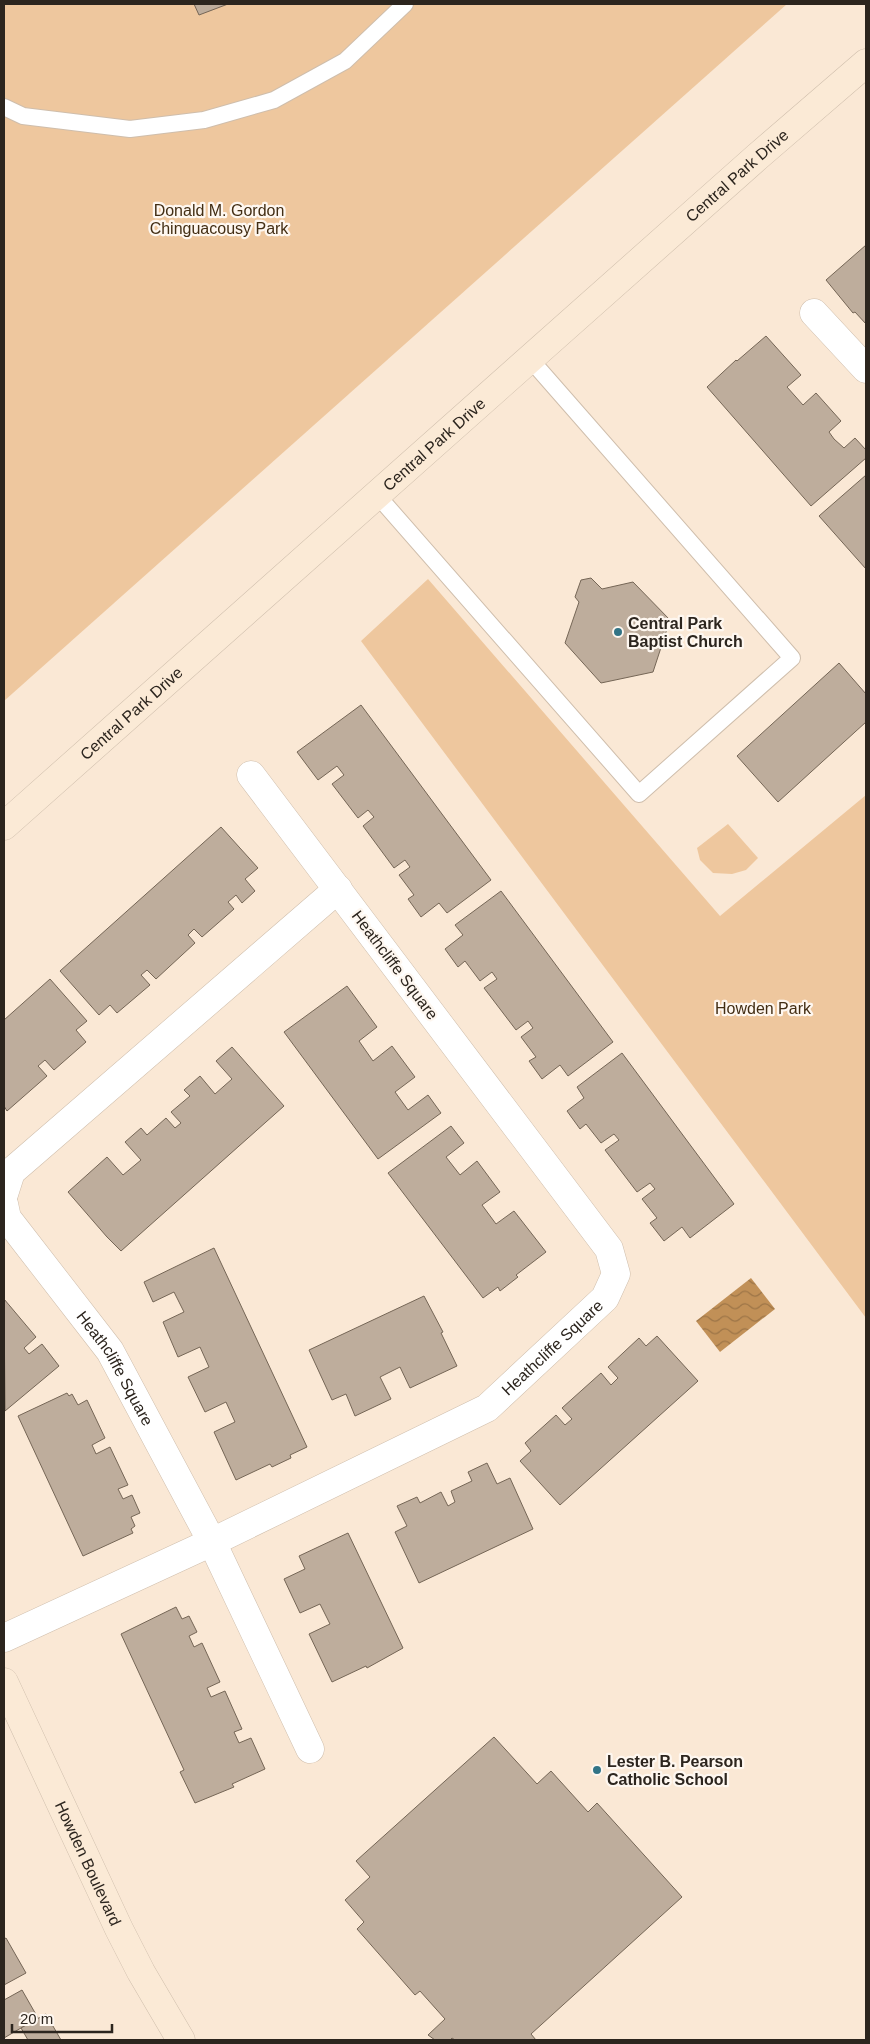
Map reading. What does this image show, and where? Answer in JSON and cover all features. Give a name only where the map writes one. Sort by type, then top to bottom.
[{"type":"street","name":"Central Park Drive","points":[[4,826],[757,157],[866,63]]},
{"type":"street","points":[[814,312],[866,368]]},
{"type":"street","name":"Heathcliffe Square","points":[[4,1638],[212,1542],[487,1408],[605,1298],[616,1274],[609,1249],[251,775]]},
{"type":"street","points":[[4,1194],[11,1172],[338,890]]},
{"type":"street","name":"Heathcliffe Square","points":[[4,1204],[7,1218],[110,1351],[212,1542],[310,1749]]},
{"type":"street","name":"Howden Boulevard","points":[[4,1682],[119,1929],[182,2040]]},
{"type":"lane","points":[[4,107],[23,116],[130,129],[204,120],[274,100],[345,61],[405,4]]},
{"type":"lane","points":[[377,495],[639,794],[792,658],[530,359]]},
{"type":"green space","name":"Donald M. Gordon Chinguacousy Park","points":[[4,4],[787,4],[4,701]]},
{"type":"green space","name":"Howden Park","points":[[428,579],[720,916],[866,795],[866,1318],[361,641]]},
{"type":"green space","points":[[728,824],[758,858],[746,870],[732,874],[713,873],[700,860],[697,848]]},
{"type":"water","points":[[751,1278],[775,1309],[720,1352],[696,1321]]},
{"type":"building","points":[[194,4],[228,4],[199,15]]},
{"type":"building","points":[[866,245],[866,324],[855,312],[853,313],[826,280]]},
{"type":"building","points":[[766,336],[801,375],[787,387],[803,405],[816,393],[841,421],[829,432],[834,439],[844,448],[855,438],[866,450],[866,458],[811,506],[707,387]]},
{"type":"building","points":[[866,475],[866,569],[819,516]]},
{"type":"building","name":"Central Park Baptist Church","points":[[591,578],[602,589],[633,582],[670,620],[653,672],[601,683],[565,643],[579,602],[575,597],[581,580]]},
{"type":"building","points":[[839,663],[866,694],[866,722],[778,802],[737,756]]},
{"type":"building","points":[[361,705],[491,880],[447,913],[439,903],[421,917],[408,899],[414,895],[399,875],[410,867],[405,860],[394,868],[363,826],[374,817],[368,810],[358,818],[332,784],[344,775],[337,766],[318,780],[297,752]]},
{"type":"building","points":[[221,827],[258,868],[245,879],[255,891],[242,903],[236,895],[228,902],[234,909],[202,937],[194,929],[188,935],[195,943],[156,979],[147,970],[141,975],[150,985],[117,1013],[110,1005],[99,1015],[60,971]]},
{"type":"building","points":[[501,891],[613,1042],[568,1076],[560,1065],[542,1079],[529,1061],[536,1057],[521,1037],[533,1028],[528,1021],[516,1030],[484,988],[497,979],[492,972],[480,981],[465,961],[458,967],[445,949],[463,935],[455,925]]},
{"type":"building","points":[[50,979],[87,1021],[76,1030],[86,1042],[54,1070],[45,1060],[38,1066],[47,1076],[7,1111],[4,1106],[4,1020]]},
{"type":"building","points":[[347,986],[377,1027],[359,1041],[373,1061],[392,1046],[415,1077],[395,1092],[408,1110],[428,1095],[441,1113],[378,1159],[284,1032]]},
{"type":"building","points":[[232,1047],[284,1106],[121,1251],[68,1192],[107,1157],[123,1175],[141,1160],[125,1142],[141,1128],[147,1135],[166,1118],[175,1128],[181,1123],[171,1112],[190,1096],[184,1090],[200,1076],[215,1094],[232,1079],[216,1061]]},
{"type":"building","points":[[622,1053],[734,1204],[690,1238],[682,1227],[664,1241],[650,1223],[657,1218],[642,1199],[655,1189],[650,1183],[637,1192],[605,1150],[619,1140],[614,1134],[601,1143],[586,1124],[580,1129],[567,1111],[584,1098],[577,1087]]},
{"type":"building","points":[[451,1126],[464,1143],[446,1157],[460,1175],[477,1161],[500,1192],[482,1205],[496,1224],[514,1211],[546,1252],[516,1275],[518,1277],[500,1291],[498,1287],[483,1298],[388,1173]]},
{"type":"building","points":[[214,1248],[307,1447],[290,1455],[291,1458],[272,1467],[270,1464],[236,1480],[214,1432],[235,1422],[226,1402],[205,1412],[188,1377],[209,1367],[200,1347],[178,1357],[163,1322],[184,1312],[174,1292],[153,1302],[144,1282]]},
{"type":"building","points":[[424,1296],[443,1332],[441,1333],[457,1366],[410,1388],[400,1367],[380,1377],[391,1399],[355,1416],[346,1394],[332,1400],[309,1350]]},
{"type":"building","points":[[4,1299],[36,1337],[24,1348],[29,1354],[42,1344],[59,1366],[5,1411]]},
{"type":"building","points":[[657,1336],[698,1381],[560,1505],[520,1461],[531,1451],[525,1443],[556,1415],[565,1425],[572,1419],[562,1408],[601,1373],[611,1385],[618,1378],[608,1367],[639,1338],[646,1346]]},
{"type":"building","points":[[67,1393],[69,1396],[72,1394],[78,1405],[87,1400],[105,1438],[92,1445],[96,1454],[110,1447],[128,1485],[118,1489],[123,1499],[132,1495],[140,1513],[131,1517],[135,1526],[131,1529],[133,1533],[83,1556],[18,1416]]},
{"type":"building","points":[[487,1463],[497,1484],[510,1478],[533,1529],[419,1583],[395,1532],[407,1526],[397,1506],[417,1497],[420,1503],[441,1492],[448,1506],[455,1502],[451,1491],[472,1481],[468,1472]]},
{"type":"building","points":[[348,1533],[403,1648],[367,1668],[366,1666],[332,1682],[309,1634],[330,1624],[320,1604],[300,1613],[284,1579],[305,1569],[299,1556]]},
{"type":"building","points":[[176,1607],[182,1619],[189,1616],[197,1632],[189,1636],[194,1647],[202,1643],[220,1682],[207,1688],[211,1697],[225,1691],[242,1729],[234,1732],[239,1743],[251,1738],[265,1769],[232,1784],[234,1787],[195,1803],[180,1772],[184,1770],[121,1634]]},
{"type":"building","points":[[494,1737],[537,1784],[551,1771],[588,1812],[597,1803],[682,1897],[531,2034],[536,2040],[455,2040],[452,2038],[450,2040],[435,2040],[428,2035],[445,2019],[420,1991],[415,1995],[357,1929],[364,1922],[345,1900],[370,1877],[356,1861]]},
{"type":"building","points":[[6,1938],[26,1973],[4,1985],[4,1939]]},
{"type":"building","points":[[22,1990],[38,2018],[4,2038],[4,2000]]},
{"type":"building","points":[[46,2014],[61,2040],[28,2040],[21,2028]]},
{"type":"place","name":"Central Park Baptist Church","points":[[618,632]]},
{"type":"place","name":"Lester B. Pearson Catholic School","points":[[597,1770]]}]
